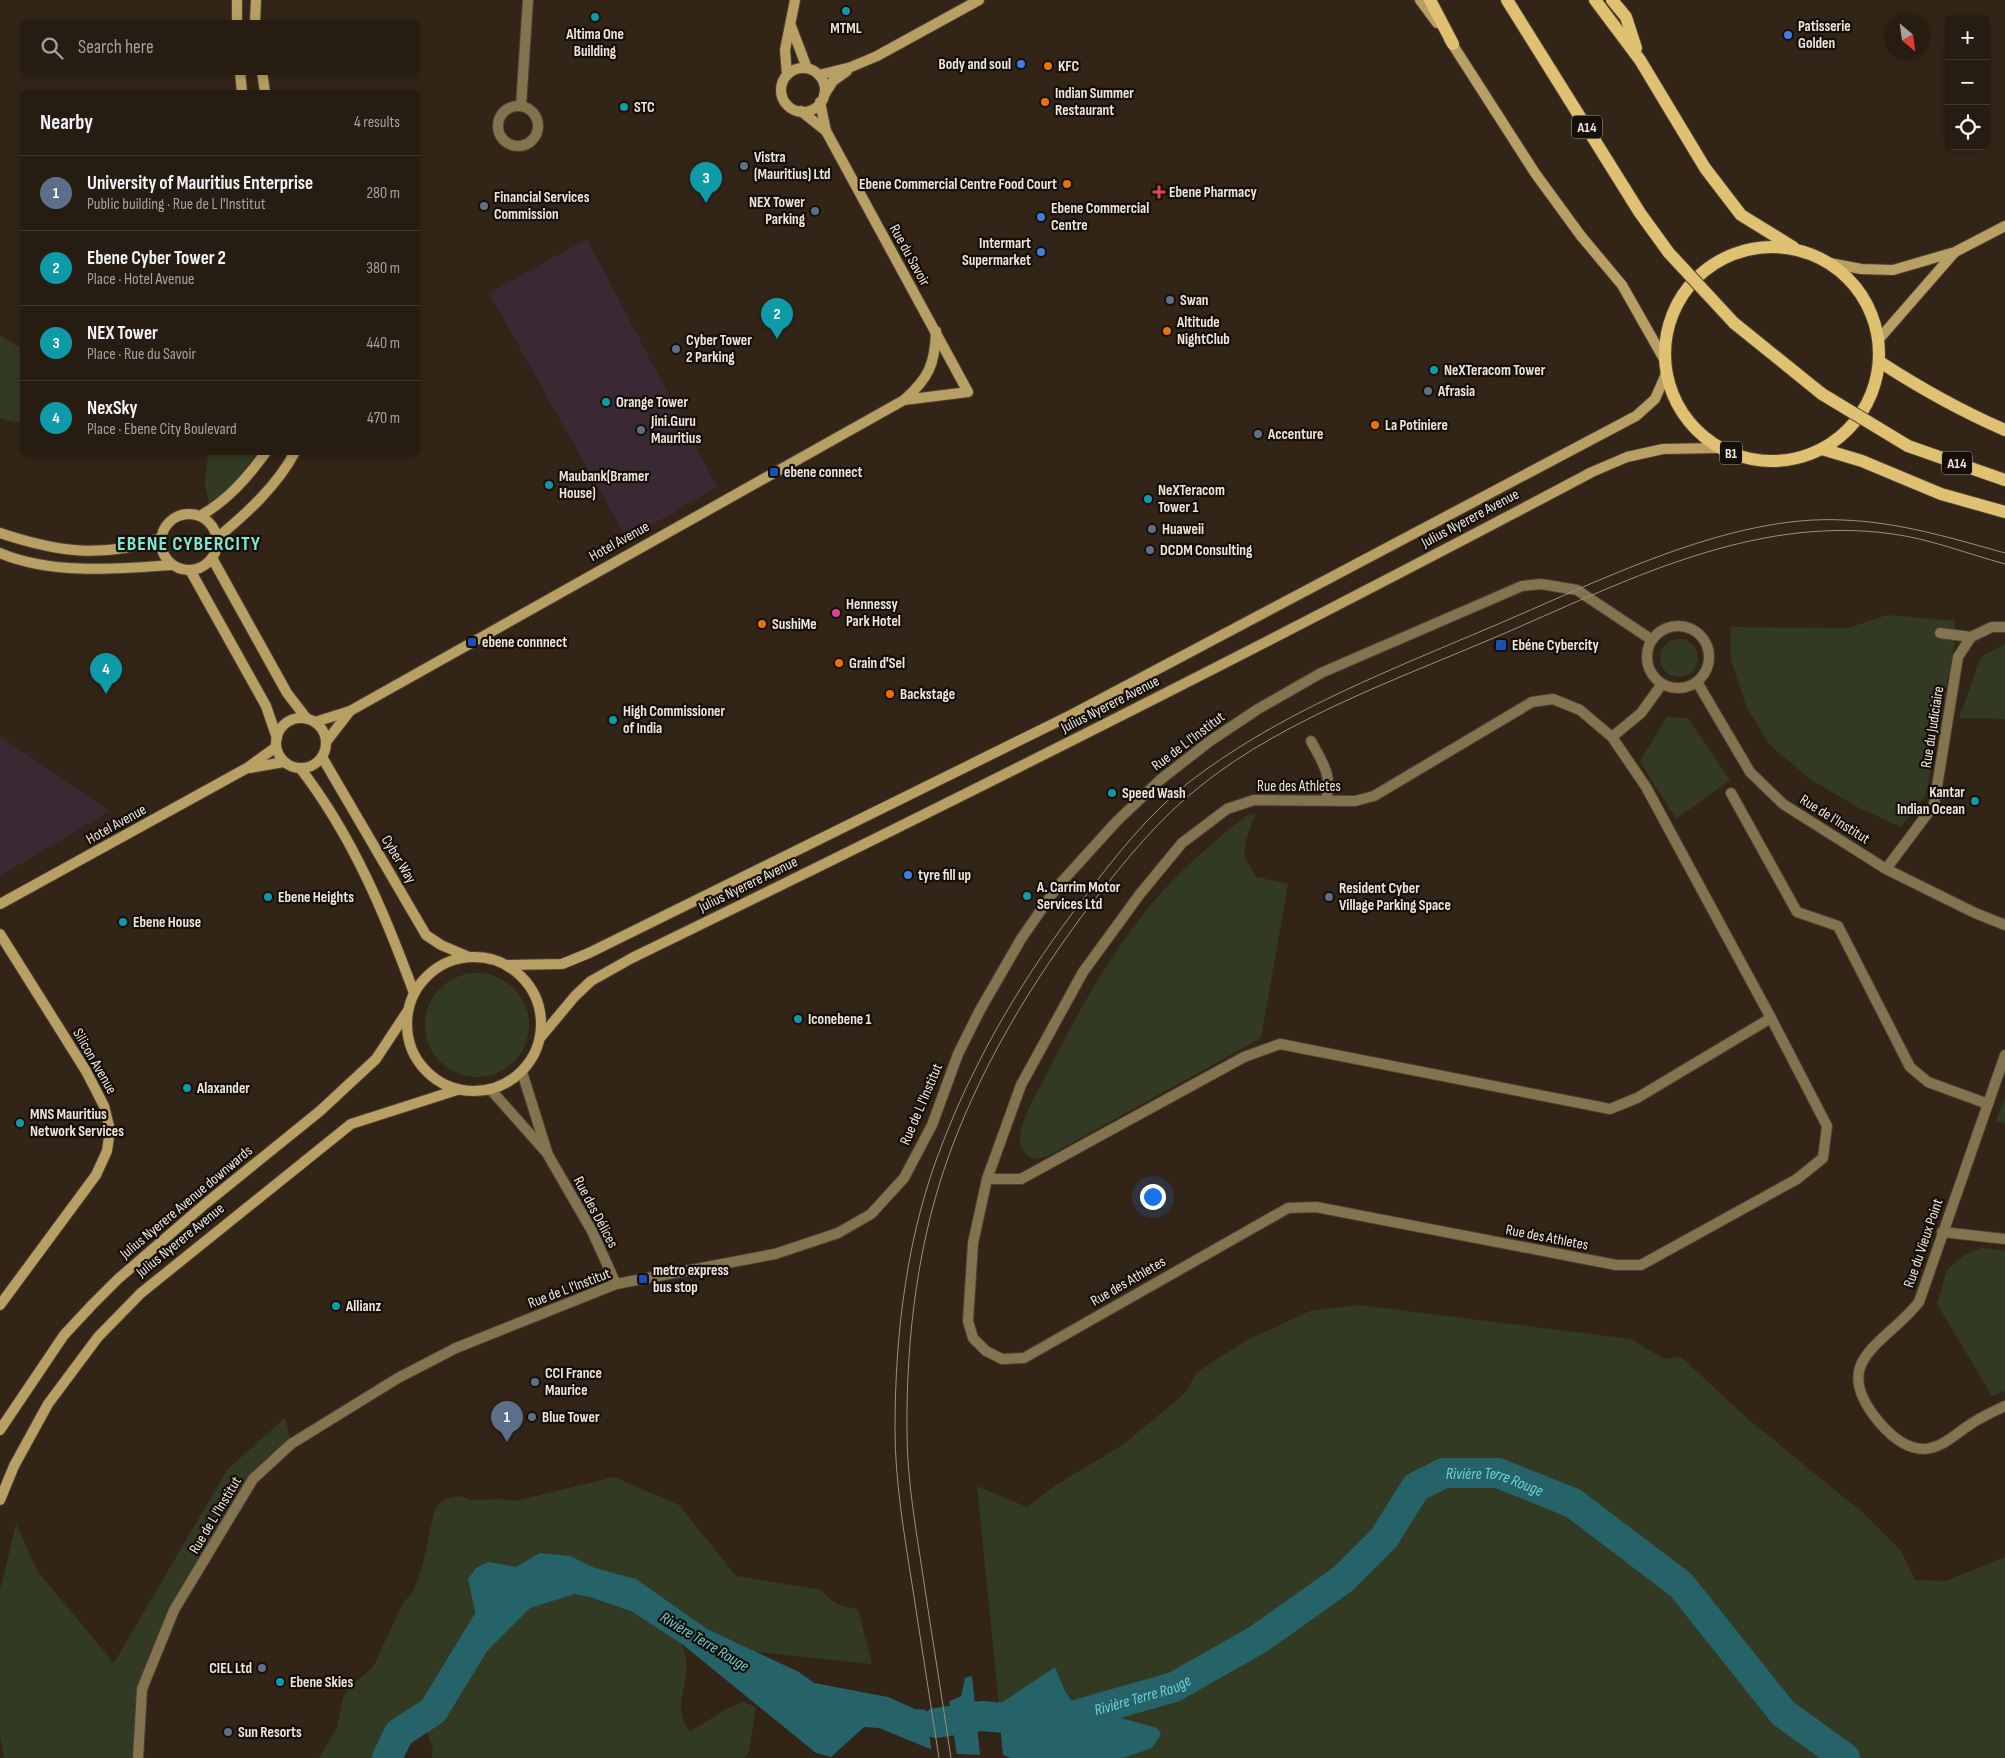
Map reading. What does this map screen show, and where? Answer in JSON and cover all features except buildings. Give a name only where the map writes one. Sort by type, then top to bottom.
[{"type":"main road","points":[[237,0],[237,20]]},
{"type":"main road","points":[[255,20],[256,0]]},
{"type":"main road","points":[[787,75],[785,50],[796,0]]},
{"type":"main road","points":[[822,99],[824,89],[819,75],[807,68],[792,70],[787,75],[781,88],[781,94],[788,106],[801,111],[815,108],[822,99],[833,81],[851,68],[979,0]]},
{"type":"main road","points":[[1420,0],[1452,44],[1535,172],[1581,236],[1622,285],[1664,360]]},
{"type":"main road","points":[[1430,0],[1452,44]]},
{"type":"main road","name":"A14","points":[[1507,0],[1640,213],[1669,253],[1734,323],[1822,394],[1908,446],[2005,480]]},
{"type":"main road","points":[[1595,0],[1640,60],[1704,168],[1741,215],[1796,248]]},
{"type":"main road","points":[[1612,0],[1626,17],[1640,60]]},
{"type":"main road","points":[[791,26],[807,68]]},
{"type":"main road","points":[[819,75],[851,68]]},
{"type":"main road","points":[[240,75],[242,90]]},
{"type":"main road","points":[[262,75],[265,90]]},
{"type":"main road","name":"Rue du Savoir","points":[[822,99],[826,132]]},
{"type":"main road","name":"Rue du Savoir","points":[[801,111],[826,132],[968,392]]},
{"type":"main road","name":"Julius Nyerere Avenue","points":[[1830,263],[1854,283],[1871,309],[1880,339],[1880,362],[1871,397],[1851,427],[1822,450],[1804,457],[1782,461],[1760,461],[1739,457],[1718,448],[1694,429],[1676,403],[1666,374],[1664,360],[1668,327],[1681,297],[1703,272],[1731,255],[1763,247],[1796,248],[1830,263],[1862,269],[1893,270],[1955,252],[2005,226]]},
{"type":"main road","name":"Julius Nyerere Avenue","points":[[1880,339],[1955,252]]},
{"type":"main road","name":"Hotel Avenue","points":[[311,721],[350,710],[904,400],[920,386],[931,370],[936,351],[936,331]]},
{"type":"main road","points":[[1880,362],[1971,415],[2005,430]]},
{"type":"main road","name":"Julius Nyerere Avenue","points":[[508,965],[562,964],[589,953],[1071,715],[1636,416],[1655,398],[1666,374]]},
{"type":"main road","name":"Hotel Avenue","points":[[904,400],[968,392]]},
{"type":"main road","name":"Julius Nyerere Avenue","points":[[540,1038],[575,996],[591,981],[632,958],[1049,753],[1374,588],[1592,472],[1627,457],[1663,449],[1718,448]]},
{"type":"main road","points":[[1822,450],[1862,461],[1942,494],[2005,512]]},
{"type":"main road","points":[[200,516],[222,501],[244,482],[264,455]]},
{"type":"main road","points":[[0,553],[45,566],[135,568],[172,565],[190,570],[206,564],[212,558],[217,538],[258,500],[289,463],[293,455]]},
{"type":"main road","points":[[172,565],[162,553],[160,538],[163,530],[174,518],[190,514],[200,516],[210,523],[217,538]]},
{"type":"main road","points":[[0,533],[68,551],[107,552],[141,545],[160,538]]},
{"type":"main road","points":[[212,558],[286,693],[311,721],[321,728],[326,742],[322,757],[316,763],[300,768]]},
{"type":"main road","points":[[190,570],[266,706],[276,743],[284,762],[300,768],[312,784],[361,864],[394,940],[414,993]]},
{"type":"main road","name":"Hotel Avenue","points":[[326,742],[350,710]]},
{"type":"main road","points":[[276,743],[280,731],[292,720],[311,721]]},
{"type":"main road","name":"Hotel Avenue","points":[[0,904],[247,768],[276,743]]},
{"type":"main road","name":"Cyber Way","points":[[322,757],[426,935],[441,946],[469,957]]},
{"type":"main road","name":"Hotel Avenue","points":[[247,768],[284,762]]},
{"type":"main road","name":"Silicon Avenue","points":[[0,934],[86,1071],[104,1106],[110,1130],[107,1151],[96,1176],[0,1305]]},
{"type":"main road","name":"B1","points":[[469,957],[489,958],[508,965],[525,979],[536,996],[542,1017],[540,1038],[534,1056],[522,1072],[507,1083],[491,1090],[474,1092],[457,1090],[438,1082],[419,1063],[412,1052],[407,1032],[407,1012],[414,993],[428,975],[447,962],[469,957]]},
{"type":"main road","name":"Julius Nyerere Avenue downwards","points":[[0,1430],[64,1335],[92,1305],[118,1279],[320,1110],[376,1059],[407,1012]]},
{"type":"main road","name":"Julius Nyerere Avenue","points":[[0,1500],[14,1466],[48,1404],[98,1337],[141,1293],[351,1124],[457,1090]]},
{"type":"street","points":[[521,106],[528,0]]},
{"type":"street","name":"Rue de L l'Institut","points":[[138,1758],[142,1689],[174,1610],[253,1479],[291,1444],[398,1378],[456,1348],[616,1284],[775,1254],[838,1233],[871,1214],[904,1178],[932,1125],[958,1054],[980,1010],[1021,939],[1057,887],[1116,822],[1160,780],[1210,741],[1321,673],[1522,586],[1541,584],[1577,590],[1652,640]]},
{"type":"street","points":[[1676,626],[1694,629],[1707,645],[1710,654],[1704,674],[1697,682],[1680,688],[1662,684],[1649,668],[1648,649],[1652,640],[1667,628],[1676,626]]},
{"type":"street","points":[[1940,633],[1971,637],[1992,627],[2005,627]]},
{"type":"street","name":"Rue du Judiciaire","points":[[1886,869],[1934,805],[1958,657],[1971,637]]},
{"type":"street","name":"Rue de l'Institut","points":[[1697,682],[1750,772],[1783,804],[1886,869],[1975,913],[2005,925]]},
{"type":"street","points":[[1612,737],[1641,713],[1662,684]]},
{"type":"street","name":"Rue des Athletes","points":[[1553,699],[1580,710],[1612,737],[1646,787],[1827,1126],[1823,1158],[1798,1179],[1641,1264],[1616,1265],[1316,1207],[1288,1208],[1024,1358],[1002,1359],[986,1351],[973,1338],[968,1321],[973,1243],[987,1179],[1021,1085],[1083,972],[1140,894],[1182,843],[1227,809],[1254,800],[1355,801],[1374,796],[1532,702],[1553,699]]},
{"type":"street","points":[[1311,741],[1326,770],[1330,786],[1326,800]]},
{"type":"street","points":[[1731,793],[1797,912],[1838,926],[1910,1066],[1928,1082],[1988,1104]]},
{"type":"street","points":[[987,1179],[1021,1179],[1244,1057],[1280,1044],[1610,1109],[1637,1098],[1771,1018]]},
{"type":"street","name":"Rue du Vieux Point","points":[[2005,1055],[1918,1302],[1907,1317],[1872,1346],[1863,1359],[1859,1373],[1863,1400],[1873,1415],[1894,1437],[1914,1447],[1924,1449],[1947,1442],[1968,1425],[2005,1406]]},
{"type":"street","name":"Rue des Délices","points":[[522,1072],[548,1155]]},
{"type":"street","name":"Rue des Délices","points":[[491,1090],[548,1155],[592,1231],[616,1284]]},
{"type":"street","points":[[1942,1232],[2005,1239]]},
{"type":"shaded area","points":[[587,239],[717,487],[627,539],[489,293]]},
{"type":"shaded area","points":[[0,736],[110,811],[0,876]]},
{"type":"green space","points":[[0,335],[20,348],[20,422],[0,418]]},
{"type":"green space","points":[[208,455],[256,455],[236,480],[209,503],[205,485]]},
{"type":"green space","points":[[1887,615],[1955,621],[1954,646],[1926,795],[1901,827],[1859,808],[1811,780],[1769,744],[1747,708],[1731,661],[1731,627],[1848,628]]},
{"type":"green space","points":[[1679,639],[1693,644],[1698,658],[1693,672],[1679,677],[1665,672],[1660,658],[1665,644]]},
{"type":"green space","points":[[2005,644],[2005,719],[1959,718],[1981,657]]},
{"type":"green space","points":[[1667,717],[1688,718],[1730,780],[1676,819],[1640,761]]},
{"type":"green space","points":[[1256,813],[1246,838],[1244,856],[1256,877],[1288,884],[1261,1038],[1050,1155],[1037,1158],[1028,1156],[1022,1148],[1020,1139],[1029,1108],[1081,1010],[1122,943],[1164,889],[1186,867],[1246,816]]},
{"type":"green space","points":[[477,973],[497,977],[506,981],[514,988],[521,996],[525,1005],[529,1025],[525,1045],[521,1054],[514,1062],[506,1069],[497,1073],[477,1077],[457,1073],[448,1069],[440,1062],[433,1054],[429,1045],[425,1025],[429,1005],[433,996],[440,988],[448,981],[457,977]]},
{"type":"green space","points":[[2005,1098],[2005,1123],[1996,1121]]},
{"type":"green space","points":[[1981,1248],[2005,1251],[2005,1391],[1992,1396],[1937,1304],[1947,1270],[1966,1254]]},
{"type":"green space","points":[[1359,1305],[1631,1339],[1664,1359],[1681,1357],[1748,1419],[1862,1512],[1901,1551],[1915,1580],[1946,1581],[2005,1557],[2005,1758],[1125,1758],[1121,1718],[1106,1719],[1094,1717],[1085,1714],[1077,1708],[1065,1692],[1055,1667],[999,1705],[977,1486],[1027,1507],[1056,1485],[1124,1444],[1185,1393],[1197,1372],[1247,1340],[1310,1311]]},
{"type":"green space","points":[[285,1418],[291,1444],[253,1479],[174,1610],[142,1689],[138,1758],[4,1758],[0,1736],[0,1591],[16,1524],[38,1572],[114,1663],[227,1470]]},
{"type":"green space","points":[[614,1477],[679,1505],[736,1576],[821,1590],[837,1604],[858,1609],[872,1664],[682,1644],[686,1656],[686,1679],[681,1705],[684,1722],[690,1732],[728,1708],[743,1702],[756,1707],[749,1751],[744,1758],[432,1758],[433,1749],[427,1733],[420,1733],[401,1758],[319,1758],[337,1728],[343,1698],[350,1687],[373,1667],[403,1603],[413,1592],[423,1564],[435,1508],[445,1499],[459,1496],[472,1500],[501,1499],[516,1501]]},
{"type":"water","points":[[540,1553],[570,1556],[595,1568],[636,1579],[707,1629],[799,1672],[814,1683],[888,1697],[915,1709],[930,1710],[961,1696],[965,1678],[972,1676],[980,1755],[940,1753],[879,1728],[864,1727],[831,1757],[816,1753],[682,1644],[631,1611],[575,1594],[530,1608],[477,1661],[461,1659],[477,1621],[468,1579],[476,1568],[489,1562],[516,1567]]},
{"type":"water","points":[[1055,1667],[1066,1693],[1079,1711],[1099,1720],[1121,1718],[1157,1728],[1161,1734],[1152,1748],[1123,1758],[1011,1758],[1003,1755],[998,1705]]},
{"type":"pier","points":[[949,1699],[957,1756],[940,1756],[932,1753],[925,1707],[930,1708]]},
{"type":"waterway","name":"Rivière Terre Rouge","points":[[936,1723],[981,1716],[1051,1722],[1174,1687],[1257,1640],[1343,1579],[1384,1538],[1416,1487],[1444,1473],[1498,1473],[1573,1503],[1681,1585],[1783,1713],[1845,1758]]},
{"type":"waterway","name":"Rivière Terre Rouge","points":[[387,1758],[399,1733],[433,1711],[486,1624]]},
{"type":"tram line","points":[[939,1758],[903,1526],[895,1448],[897,1356],[912,1247],[920,1211],[943,1142],[956,1109],[987,1046],[1042,955],[1097,880],[1139,830],[1186,784],[1204,771],[1237,748],[1307,709],[1380,674],[1618,572],[1709,540],[1754,528],[1799,521],[1843,520],[1905,527],[2005,553]]},
{"type":"tram line","points":[[951,1758],[915,1522],[907,1450],[907,1396],[912,1324],[916,1288],[930,1216],[940,1181],[965,1114],[1013,1020],[1070,932],[1143,841],[1172,811],[1203,784],[1270,739],[1306,720],[1383,684],[1591,595],[1689,558],[1739,544],[1789,534],[1841,530],[1907,536],[2005,564]]},
{"type":"place","name":"MTML","points":[[846,11]]},
{"type":"place","name":"Altima One Building","points":[[595,17]]},
{"type":"place","name":"Patisserie Golden","points":[[1788,35]]},
{"type":"place","name":"Body and soul","points":[[1021,64]]},
{"type":"place","name":"KFC","points":[[1048,66]]},
{"type":"place","name":"Indian Summer Restaurant","points":[[1045,102]]},
{"type":"place","name":"STC","points":[[624,107]]},
{"type":"place","name":"Vistra (Mauritius) Ltd","points":[[744,166]]},
{"type":"place","name":"Ebene Commercial Centre Food Court","points":[[1067,184]]},
{"type":"place","name":"Ebene Pharmacy","points":[[1159,192]]},
{"type":"place","name":"NEX Tower","points":[[706,203]]},
{"type":"place","name":"Financial Services Commission","points":[[484,206]]},
{"type":"place","name":"NEX Tower Parking","points":[[815,211]]},
{"type":"place","name":"Ebene Commercial Centre","points":[[1041,217]]},
{"type":"place","name":"Intermart Supermarket","points":[[1041,252]]},
{"type":"place","name":"Swan","points":[[1170,300]]},
{"type":"place","name":"Altitude NightClub","points":[[1167,331]]},
{"type":"place","name":"Ebene Cyber Tower 2","points":[[777,339]]},
{"type":"place","name":"Cyber Tower 2 Parking","points":[[676,349]]},
{"type":"place","name":"NeXTeracom Tower","points":[[1434,370]]},
{"type":"place","name":"Afrasia","points":[[1428,391]]},
{"type":"place","name":"Orange Tower","points":[[606,402]]},
{"type":"place","name":"La Potiniere","points":[[1375,425]]},
{"type":"place","name":"Jini.Guru Mauritius","points":[[641,430]]},
{"type":"place","name":"Accenture","points":[[1258,434]]},
{"type":"place","name":"ebene connect","points":[[774,472]]},
{"type":"place","name":"Maubank(Bramer House)","points":[[549,485]]},
{"type":"place","name":"NeXTeracom Tower 1","points":[[1148,499]]},
{"type":"place","name":"Huaweii","points":[[1152,529]]},
{"type":"place","name":"DCDM Consulting","points":[[1150,550]]},
{"type":"place","name":"Hennessy Park Hotel","points":[[836,613]]},
{"type":"place","name":"SushiMe","points":[[762,624]]},
{"type":"place","name":"ebene connnect","points":[[472,642]]},
{"type":"place","name":"Ebéne Cybercity","points":[[1501,645]]},
{"type":"place","name":"Grain d'Sel","points":[[839,663]]},
{"type":"place","name":"NexSky","points":[[106,694]]},
{"type":"place","name":"Backstage","points":[[890,694]]},
{"type":"place","name":"High Commissioner of India","points":[[613,720]]},
{"type":"place","name":"Speed Wash","points":[[1112,793]]},
{"type":"place","name":"Kantar Indian Ocean","points":[[1975,801]]},
{"type":"place","name":"tyre fill up","points":[[908,875]]},
{"type":"place","name":"A. Carrim Motor Services Ltd","points":[[1027,896]]},
{"type":"place","name":"Ebene Heights","points":[[268,897]]},
{"type":"place","name":"Resident Cyber Village Parking Space","points":[[1329,897]]},
{"type":"place","name":"Ebene House","points":[[123,922]]},
{"type":"place","name":"Iconebene 1","points":[[798,1019]]},
{"type":"place","name":"Alaxander","points":[[187,1088]]},
{"type":"place","name":"MNS Mauritius Network Services","points":[[20,1123]]},
{"type":"place","name":"metro express bus stop","points":[[643,1279]]},
{"type":"place","name":"Allianz","points":[[336,1306]]},
{"type":"place","name":"CCI France Maurice","points":[[535,1382]]},
{"type":"place","name":"Blue Tower","points":[[532,1417]]},
{"type":"place","name":"University of Mauritius Enterprise","points":[[507,1442]]},
{"type":"place","name":"CIEL Ltd","points":[[262,1668]]},
{"type":"place","name":"Ebene Skies","points":[[280,1682]]},
{"type":"place","name":"Sun Resorts","points":[[228,1732]]},
{"type":"district","name":"EBENE CYBERCITY","points":[[189,543]]}]
